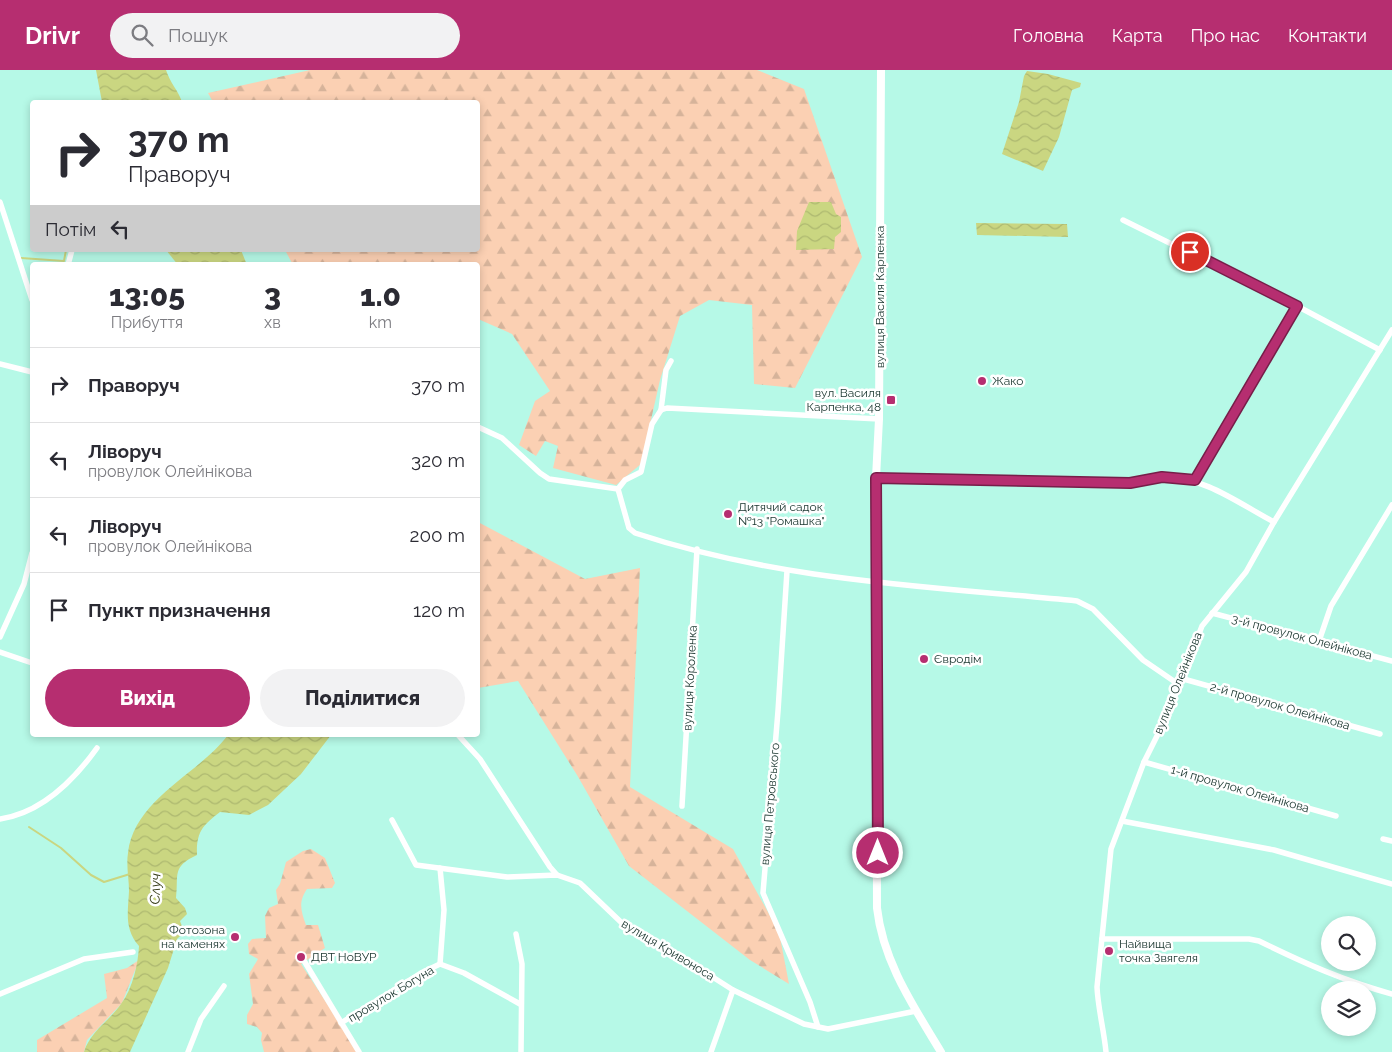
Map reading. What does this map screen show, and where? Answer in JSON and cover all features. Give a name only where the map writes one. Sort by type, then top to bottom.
[{"type":"street","name":"вулиця Василя Карпенка","points":[[881,70],[880,419],[876,478],[878,584],[878,908],[880,929],[890,964],[941,1052]]},
{"type":"street","points":[[0,202],[30,294]]},
{"type":"street","points":[[1123,220],[1297,306],[1380,350]]},
{"type":"street","points":[[1195,480],[1297,306]]},
{"type":"street","name":"вулиця Олейнікова","points":[[1106,1052],[1104,1027],[1098,1009],[1097,987],[1111,849],[1144,762],[1168,714],[1179,681],[1202,626],[1246,572],[1274,522],[1392,330]]},
{"type":"street","points":[[618,489],[625,480],[640,472],[652,424],[661,410],[666,370],[671,361]]},
{"type":"street","points":[[0,364],[30,372]]},
{"type":"street","points":[[661,410],[667,408],[880,419]]},
{"type":"street","points":[[480,428],[502,438],[549,479],[618,489]]},
{"type":"street","points":[[876,478],[1130,483],[1162,477],[1195,480],[1274,522]]},
{"type":"street","points":[[618,489],[629,528],[635,533],[697,549],[787,571],[878,584],[1076,601],[1092,609],[1143,660],[1179,681]]},
{"type":"street","points":[[1319,641],[1331,606],[1392,506]]},
{"type":"street","name":"вулиця Короленка","points":[[682,806],[697,549]]},
{"type":"street","points":[[0,637],[24,584],[30,561]]},
{"type":"street","name":"вулиця Петровського","points":[[787,571],[778,720],[763,893],[810,1002],[818,1027]]},
{"type":"street","name":"3-й провулок Олейнікова","points":[[1212,613],[1392,661]]},
{"type":"street","points":[[0,652],[30,663]]},
{"type":"street","name":"2-й провулок Олейнікова","points":[[1179,681],[1380,734]]},
{"type":"street","points":[[460,737],[480,759],[557,875]]},
{"type":"street","points":[[0,819],[24,812],[61,789],[97,748]]},
{"type":"street","name":"1-й провулок Олейнікова","points":[[1144,762],[1336,816]]},
{"type":"street","name":"вулиця Кривоноса","points":[[392,820],[416,865],[507,877],[557,875],[580,883],[625,926],[675,953],[733,990],[804,1024],[828,1029],[916,1011]]},
{"type":"street","points":[[1122,821],[1274,850],[1392,884]]},
{"type":"street","points":[[1383,839],[1392,841]]},
{"type":"street","name":"провулок Богуна","points":[[440,868],[444,910],[440,964]]},
{"type":"street","points":[[516,934],[522,964],[520,1004],[521,1052]]},
{"type":"street","points":[[1102,938],[1249,939],[1259,941],[1320,971],[1350,983],[1392,994]]},
{"type":"street","points":[[0,994],[84,958],[133,952]]},
{"type":"street","points":[[303,959],[359,1052]]},
{"type":"street","name":"провулок Богуна","points":[[341,1024],[421,973],[440,964],[464,973],[520,1004]]},
{"type":"street","points":[[188,1052],[201,1019],[224,986]]},
{"type":"street","points":[[711,1052],[733,990]]},
{"type":"green space","points":[[310,70],[757,70],[804,89],[862,257],[795,388],[754,384],[752,305],[709,300],[680,316],[660,380],[641,464],[616,485],[553,468],[558,446],[545,441],[536,456],[519,445],[535,401],[550,391],[512,334],[480,320],[480,262],[291,262],[286,252],[480,252],[480,100],[212,100],[208,93]]},
{"type":"green space","points":[[480,523],[585,579],[640,568],[630,787],[733,849],[779,932],[789,984],[750,960],[629,866],[577,775],[518,681],[480,688]]},
{"type":"green space","points":[[311,849],[325,858],[335,883],[332,888],[307,889],[302,898],[301,907],[306,925],[318,925],[325,948],[301,964],[359,1052],[264,1052],[261,1040],[262,1033],[257,1027],[247,1024],[247,1015],[253,1004],[249,974],[258,959],[249,954],[248,944],[252,939],[266,938],[265,916],[269,908],[278,904],[276,890],[280,884],[286,862],[303,851]]},
{"type":"green space","points":[[139,960],[122,1003],[87,1040],[84,1052],[37,1052],[37,1040],[107,998],[104,974],[127,968]]},
{"type":"water","points":[[96,70],[166,70],[181,100],[102,100]]},
{"type":"water","points":[[1027,71],[1048,74],[1081,83],[1080,87],[1072,90],[1059,137],[1043,171],[1002,154]]},
{"type":"water","points":[[809,202],[831,202],[836,214],[841,217],[841,232],[835,237],[834,249],[796,250],[797,231]]},
{"type":"water","points":[[976,223],[1067,224],[1068,237],[977,235]]},
{"type":"water","points":[[168,252],[242,252],[246,262],[176,262]]},
{"type":"water","name":"Случ","points":[[226,737],[329,737],[301,774],[268,805],[249,815],[220,812],[205,825],[199,835],[197,855],[183,864],[177,877],[176,898],[185,908],[187,914],[180,921],[184,932],[177,939],[168,968],[130,1052],[84,1052],[91,1038],[125,998],[136,968],[139,946],[131,933],[128,920],[127,858],[133,834],[142,817],[155,802],[216,749]]},
{"type":"waterway","points":[[21,258],[64,261],[66,252]]},
{"type":"waterway","points":[[29,827],[61,848],[91,875],[104,882],[130,874]]},
{"type":"place","name":"Жако","points":[[982,381]]},
{"type":"place","name":"вул. Василя Карпенка, 48","points":[[891,400]]},
{"type":"place","name":"Дитячий садок №13 \"Ромашка\"","points":[[728,514]]},
{"type":"place","name":"Євродім","points":[[924,659]]},
{"type":"place","name":"Фотозона на каменях","points":[[235,937]]},
{"type":"place","name":"Найвища точка Звягеля","points":[[1109,951]]},
{"type":"place","name":"ДВТ НоВУР","points":[[301,957]]},
{"type":"route","points":[[878,853],[876,478],[1130,483],[1162,477],[1195,480],[1297,306],[1190,252]]}]
